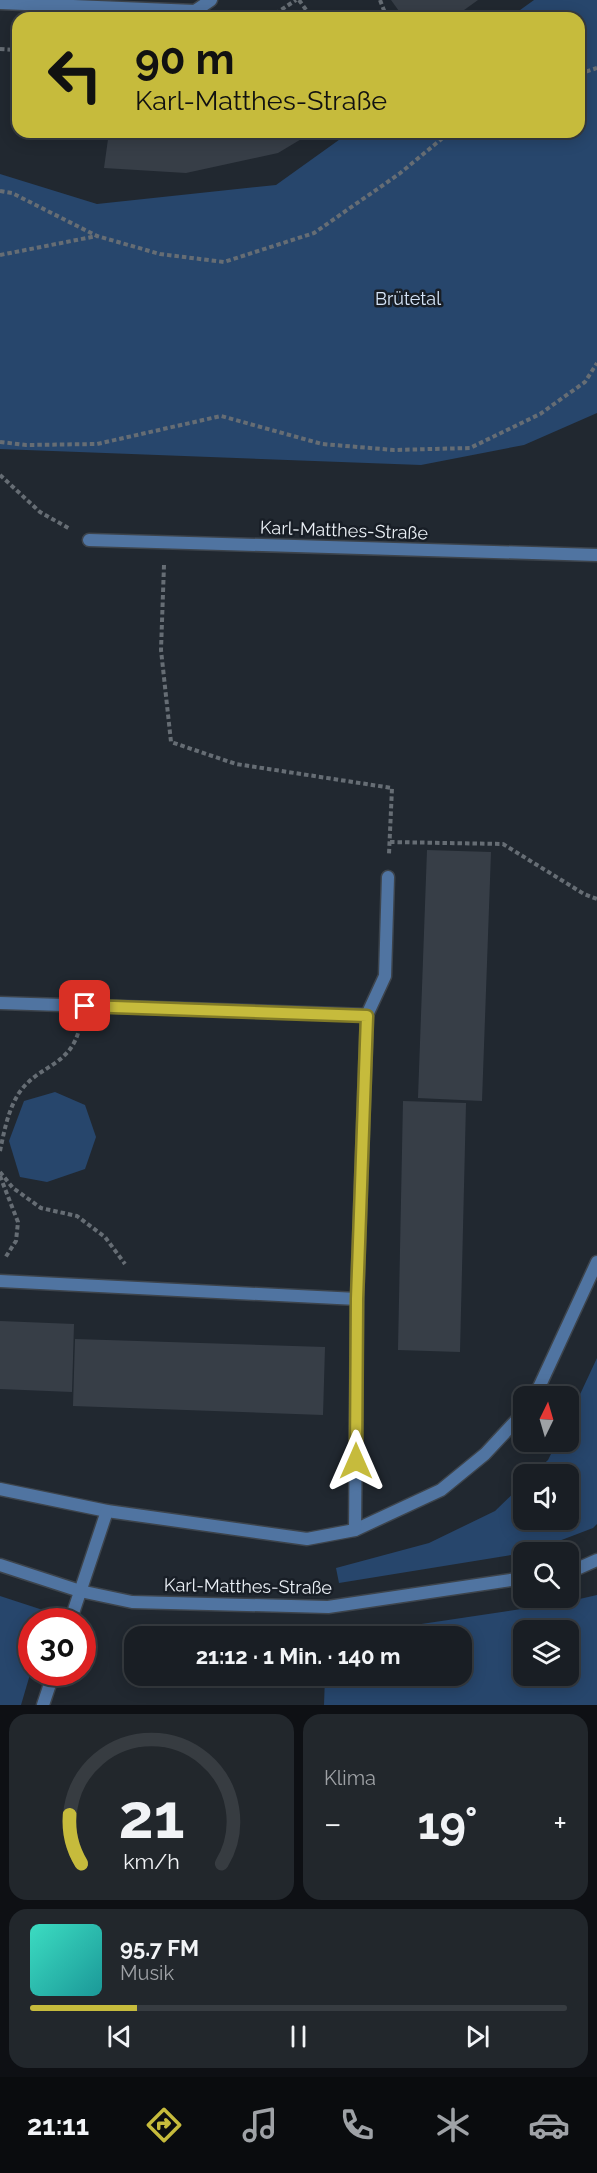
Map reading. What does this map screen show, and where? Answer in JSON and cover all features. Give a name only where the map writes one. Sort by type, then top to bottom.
[{"type":"street","points":[[0,3],[195,11],[211,0]]},
{"type":"street","name":"Karl-Matthes-Straße","points":[[89,540],[597,555]]},
{"type":"street","points":[[356,1530],[357,1299],[367,1016],[385,976],[388,878]]},
{"type":"street","points":[[0,1003],[367,1016]]},
{"type":"street","points":[[540,1386],[597,1262]]},
{"type":"street","points":[[0,1281],[357,1299]]},
{"type":"street","points":[[0,1489],[106,1511],[307,1539],[356,1530],[441,1490],[485,1454],[513,1424]]},
{"type":"street","points":[[75,1608],[106,1511]]},
{"type":"street","points":[[579,1568],[597,1560]]},
{"type":"street","name":"Karl-Matthes-Straße","points":[[0,1565],[80,1591],[132,1602],[328,1607],[513,1580]]},
{"type":"street","points":[[43,1705],[49,1686]]},
{"type":"path","points":[[278,12],[297,0],[307,12]]},
{"type":"path","points":[[0,191],[12,194],[97,236],[160,254],[224,262],[314,232],[399,174],[443,138]]},
{"type":"path","points":[[0,255],[97,236]]},
{"type":"path","points":[[0,442],[26,445],[97,444],[221,416],[322,444],[394,450],[470,448],[540,414],[585,382],[597,363]]},
{"type":"path","points":[[0,475],[40,512],[89,540]]},
{"type":"path","points":[[165,543],[161,650],[171,742],[236,764],[392,788],[388,878]]},
{"type":"path","points":[[390,842],[503,844],[584,894],[597,899]]},
{"type":"path","points":[[0,1151],[6,1121],[19,1093],[39,1073],[66,1056],[76,1040],[85,1006]]},
{"type":"path","points":[[0,1174],[18,1222],[16,1241],[0,1266]]},
{"type":"path","points":[[0,1174],[13,1188],[40,1208],[77,1216],[105,1237],[143,1288]]},
{"type":"green space","name":"Brütetal","points":[[534,0],[597,0],[597,413],[524,445],[421,465],[0,449],[0,174],[97,204],[276,185],[342,138],[585,138],[585,12],[517,12]]},
{"type":"green space","points":[[55,1092],[85,1105],[96,1137],[85,1169],[47,1182],[20,1177],[9,1141],[24,1101]]},
{"type":"green space","points":[[597,1358],[597,1524],[593,1528],[556,1542],[513,1542],[513,1555],[339,1583],[336,1568],[429,1543],[495,1511],[513,1494],[513,1530],[579,1530],[579,1464],[544,1464],[552,1452],[579,1452],[579,1397]]},
{"type":"green space","points":[[597,1595],[597,1705],[324,1705],[325,1686],[472,1686],[472,1626],[408,1626],[529,1608],[579,1608],[579,1599]]},
{"type":"green space","points":[[0,1596],[37,1608],[18,1608],[18,1686],[27,1686],[21,1705],[0,1705]]},
{"type":"building","points":[[391,0],[478,0],[461,12],[400,12]]},
{"type":"building","points":[[108,138],[303,138],[278,153],[186,173],[104,168]]},
{"type":"building","points":[[427,850],[491,852],[482,1101],[418,1098]]},
{"type":"building","points":[[403,1101],[466,1103],[460,1352],[398,1350]]},
{"type":"building","points":[[0,1321],[74,1324],[72,1392],[0,1389]]},
{"type":"building","points":[[75,1339],[325,1347],[323,1415],[73,1406]]},
{"type":"route","points":[[85,1006],[367,1016],[357,1299],[356,1461]]}]
